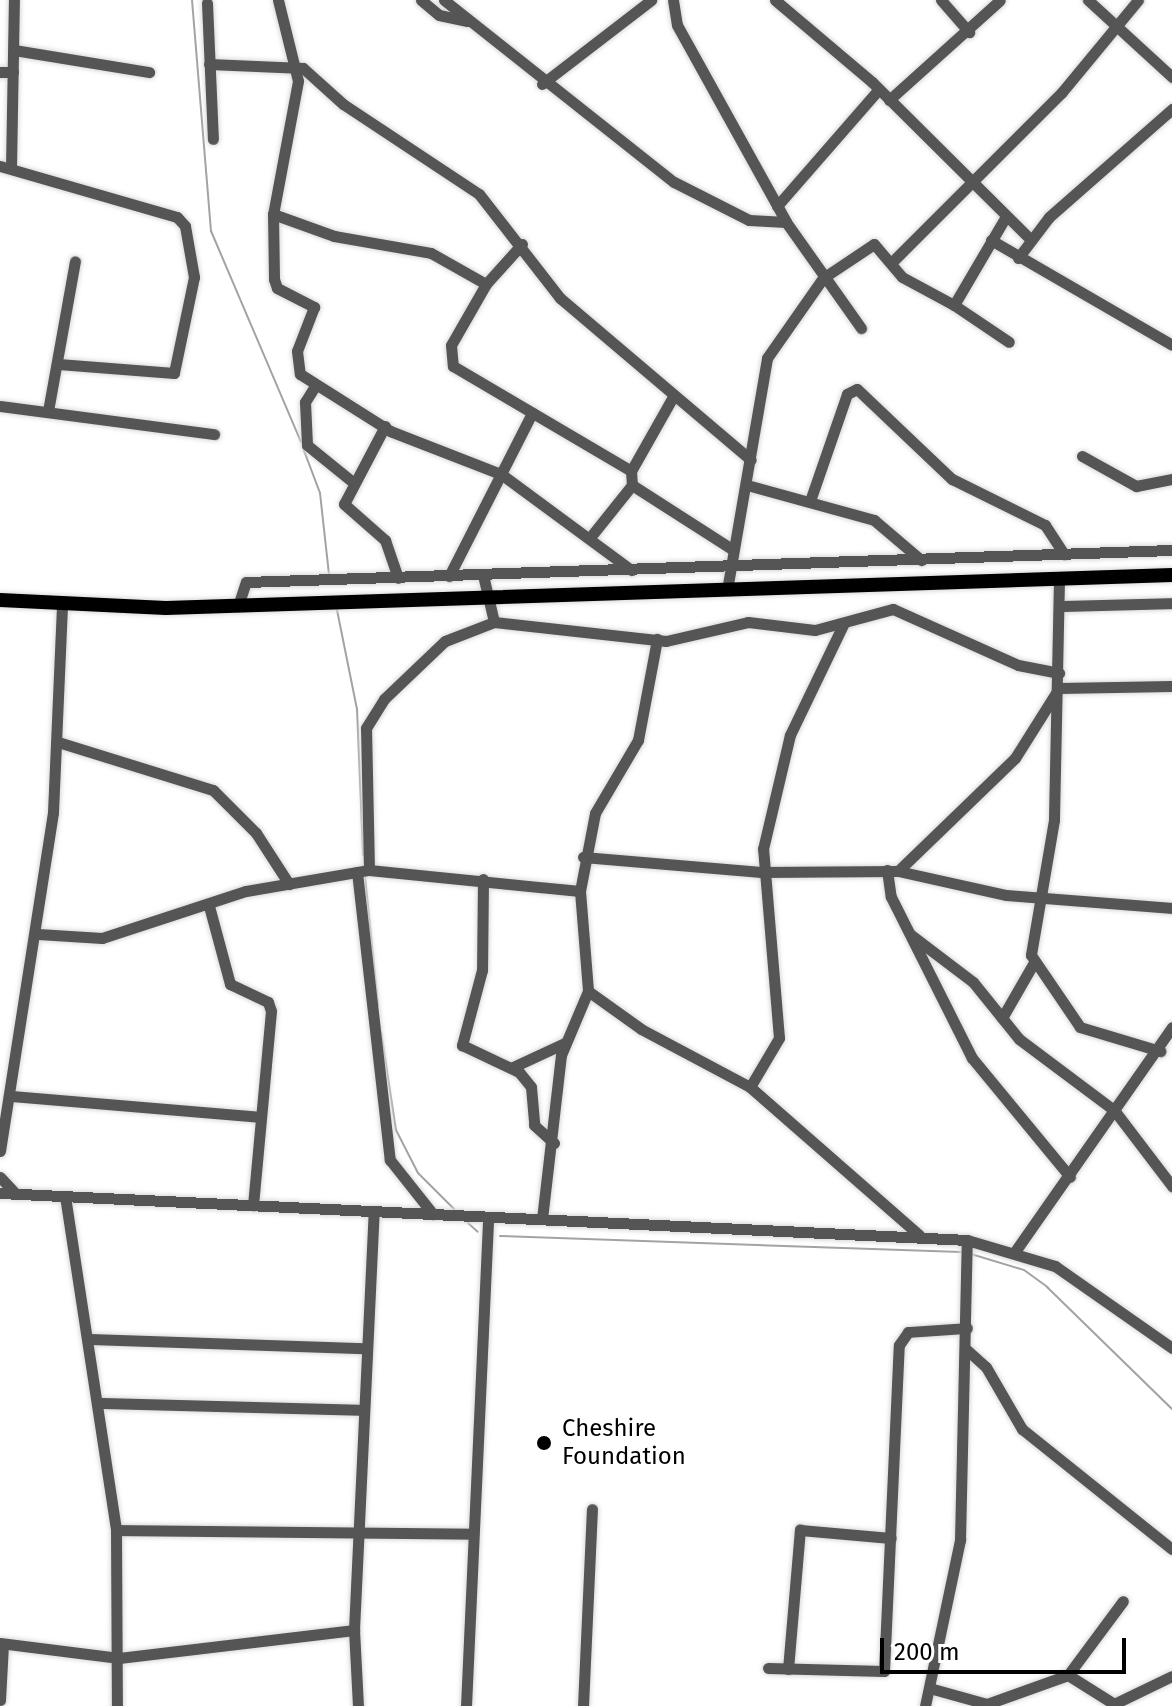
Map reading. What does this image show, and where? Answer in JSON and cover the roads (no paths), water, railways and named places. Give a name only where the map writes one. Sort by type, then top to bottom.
[{"type":"main road","points":[[0,600],[62,606],[238,606],[1172,575]]},
{"type":"street","points":[[14,0],[13,72],[5,167],[177,217],[185,226],[194,277],[174,373],[58,364]]},
{"type":"street","points":[[278,0],[298,81],[273,214],[275,285],[314,307],[297,363],[315,386],[385,426],[501,474],[592,535],[631,570]]},
{"type":"street","points":[[421,0],[439,15],[467,21]]},
{"type":"street","points":[[542,84],[651,0]]},
{"type":"street","points":[[686,0],[673,6],[777,206],[823,278],[861,328]]},
{"type":"street","points":[[775,0],[879,89],[968,183],[1030,239]]},
{"type":"street","points":[[941,0],[969,32]]},
{"type":"street","points":[[889,100],[969,32],[1000,0]]},
{"type":"street","points":[[1088,0],[1172,77]]},
{"type":"street","points":[[892,262],[1118,26],[1138,0]]},
{"type":"street","points":[[207,3],[213,139]]},
{"type":"street","points":[[452,3],[467,21],[542,84],[674,182],[749,220],[786,222]]},
{"type":"street","points":[[14,50],[149,72]]},
{"type":"street","points":[[209,64],[292,63],[479,194],[522,244],[560,298],[751,460]]},
{"type":"street","points":[[0,72],[13,72]]},
{"type":"street","points":[[777,206],[879,89]]},
{"type":"street","points":[[1018,258],[1030,239],[1172,109]]},
{"type":"street","points":[[273,214],[334,236],[431,253],[486,284]]},
{"type":"street","points":[[954,305],[1005,218]]},
{"type":"street","points":[[991,240],[1172,345]]},
{"type":"street","points":[[727,590],[730,548],[747,485],[770,349],[823,278],[871,243],[892,262],[902,277],[954,305],[1009,342]]},
{"type":"street","points":[[522,244],[486,284],[449,359],[532,413],[631,471]]},
{"type":"street","points":[[48,411],[75,261]]},
{"type":"street","points":[[315,386],[305,402],[307,445],[354,483]]},
{"type":"street","points":[[811,498],[847,394],[857,389],[952,479],[1045,525],[1064,554]]},
{"type":"street","points":[[592,535],[632,485],[631,471],[674,395]]},
{"type":"street","points":[[0,406],[214,434]]},
{"type":"street","points":[[449,576],[532,413]]},
{"type":"street","points":[[385,426],[344,506],[385,540],[398,578]]},
{"type":"street","points":[[1082,456],[1136,486],[1172,479]]},
{"type":"street","points":[[632,485],[730,548]]},
{"type":"street","points":[[747,485],[811,498],[887,526],[921,560]]},
{"type":"street","points":[[238,606],[246,582],[1172,550]]},
{"type":"street","points":[[483,575],[494,622]]},
{"type":"street","points":[[1002,1018],[1033,964],[1037,897],[1054,820],[1059,579]]},
{"type":"street","points":[[1059,606],[1172,603]]},
{"type":"street","points":[[0,1151],[38,934],[58,742],[62,606]]},
{"type":"street","points":[[433,1214],[400,1182],[385,1139],[363,871],[366,728],[381,702],[445,641],[494,622],[657,639],[748,622],[815,630],[843,625],[893,609],[1018,665],[1059,673]]},
{"type":"street","points":[[750,1087],[779,1038],[761,872],[790,735],[843,625]]},
{"type":"street","points":[[542,1219],[565,1043],[588,991],[580,891],[583,857],[607,787],[638,740],[657,639]]},
{"type":"street","points":[[1059,688],[1172,686]]},
{"type":"street","points":[[1059,688],[1015,758],[893,870],[891,897],[972,1058],[1070,1177]]},
{"type":"street","points":[[58,742],[213,790],[256,833],[289,884]]},
{"type":"street","points":[[583,857],[761,872],[893,870],[1037,897],[1172,908]]},
{"type":"street","points":[[38,934],[102,938],[289,884],[363,871],[483,879],[580,891]]},
{"type":"street","points":[[483,879],[482,970],[462,1045],[513,1067],[531,1087],[538,1132],[554,1143]]},
{"type":"street","points":[[209,906],[230,984],[268,1002],[271,1011],[253,1205]]},
{"type":"street","points":[[911,935],[973,982],[1002,1018],[1114,1110],[1172,1186]]},
{"type":"street","points":[[1033,964],[1080,1027],[1160,1051]]},
{"type":"street","points":[[588,991],[641,1029],[750,1087],[920,1236]]},
{"type":"street","points":[[1016,1250],[1114,1110],[1160,1051],[1172,1027]]},
{"type":"street","points":[[513,1067],[565,1043]]},
{"type":"street","points":[[11,1096],[259,1117]]},
{"type":"street","points":[[0,1177],[18,1195]]},
{"type":"street","points":[[0,1193],[920,1236],[967,1249],[1016,1250],[1087,1284],[1172,1348]]},
{"type":"street","points":[[65,1196],[116,1530],[117,1706]]},
{"type":"street","points":[[358,1706],[354,1630],[374,1211]]},
{"type":"street","points":[[466,1706],[471,1534],[488,1217]]},
{"type":"street","points":[[925,1706],[933,1689],[960,1540],[967,1350],[967,1249]]},
{"type":"street","points":[[768,1668],[884,1671],[902,1336],[967,1328]]},
{"type":"street","points":[[88,1339],[366,1348]]},
{"type":"street","points":[[967,1350],[986,1367],[1022,1429],[1172,1549]]},
{"type":"street","points":[[99,1403],[363,1410]]},
{"type":"street","points":[[583,1706],[592,1509]]},
{"type":"street","points":[[116,1530],[359,1527],[471,1534]]},
{"type":"street","points":[[788,1669],[800,1530],[891,1538]]},
{"type":"street","points":[[933,1689],[987,1704],[1068,1675],[1123,1601]]},
{"type":"street","points":[[0,1700],[2,1643],[119,1658],[354,1630]]},
{"type":"street","points":[[1068,1675],[1114,1704],[1172,1676]]},
{"type":"waterway","points":[[192,0],[211,231],[301,442]]},
{"type":"waterway","points":[[303,448],[320,493],[329,574]]},
{"type":"waterway","points":[[337,610],[357,709],[363,855]]},
{"type":"waterway","points":[[365,877],[378,1005]]},
{"type":"waterway","points":[[381,1032],[396,1130],[418,1173],[454,1209]]},
{"type":"waterway","points":[[468,1223],[478,1232]]},
{"type":"waterway","points":[[500,1236],[961,1252]]},
{"type":"waterway","points":[[971,1254],[1024,1270],[1047,1287],[1172,1409]]},
{"type":"place","name":"Cheshire Foundation","points":[[544,1443]]}]
